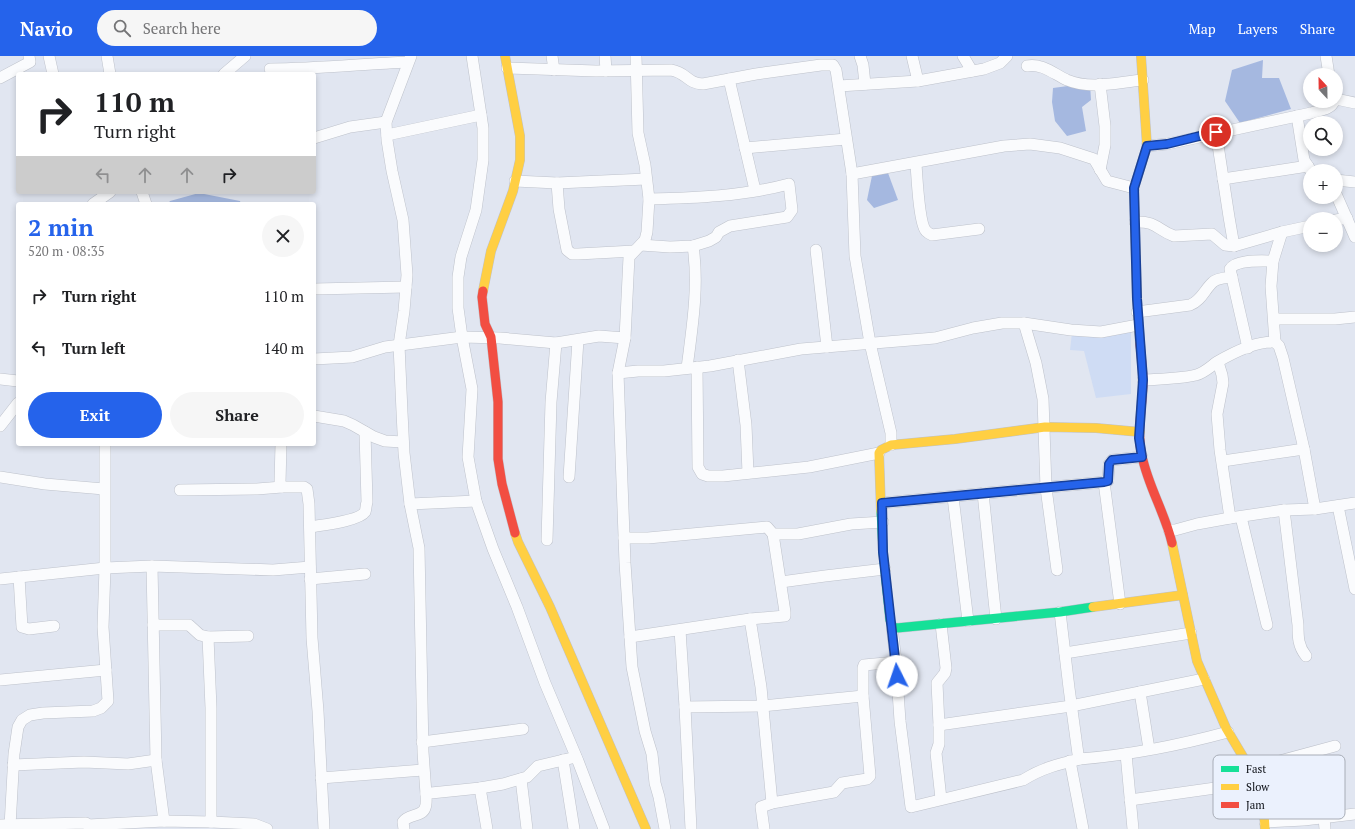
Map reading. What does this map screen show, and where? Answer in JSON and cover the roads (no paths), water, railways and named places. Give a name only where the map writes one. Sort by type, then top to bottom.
[{"type":"street","points":[[0,78],[30,62],[29,56]]},
{"type":"street","points":[[49,56],[53,72]]},
{"type":"street","points":[[107,56],[110,72]]},
{"type":"street","points":[[226,72],[246,56]]},
{"type":"street","points":[[472,56],[483,128],[483,160],[476,210],[461,257],[458,277],[458,308],[466,337],[472,389],[468,457],[476,501],[493,549],[528,634],[547,689],[576,757],[604,829]]},
{"type":"street","points":[[505,56],[520,136],[520,160],[515,181],[491,251],[482,297],[498,402],[498,459],[502,484],[518,542],[550,607],[646,829]]},
{"type":"street","points":[[552,56],[554,70]]},
{"type":"street","points":[[605,56],[606,71]]},
{"type":"street","points":[[636,56],[638,133],[649,199],[647,232],[645,240],[629,257],[625,338],[618,373],[624,538],[632,667],[645,731],[652,754],[655,783],[665,829]]},
{"type":"street","points":[[860,56],[866,84]]},
{"type":"street","points":[[912,56],[918,81]]},
{"type":"street","points":[[963,56],[972,71]]},
{"type":"street","points":[[839,86],[918,81],[984,69],[1000,63],[1007,56]]},
{"type":"street","points":[[1141,56],[1147,146],[1134,188],[1137,312],[1143,380],[1140,432],[1142,457],[1149,480],[1169,530],[1197,662],[1228,732],[1242,755]]},
{"type":"street","points":[[1326,56],[1328,68]]},
{"type":"street","points":[[270,69],[304,69],[410,59],[386,122],[392,171],[403,220],[406,287],[399,345],[403,442],[410,504],[419,548],[422,742],[426,794],[426,806],[424,810],[420,814],[405,818],[402,822],[404,829]]},
{"type":"street","points":[[507,68],[606,71],[671,70],[679,71],[685,75],[689,81],[695,84],[703,84],[756,74],[827,64],[833,65],[836,70],[839,86],[852,174],[855,256],[870,343],[891,433],[891,445]]},
{"type":"street","points":[[1027,66],[1032,65],[1042,67],[1082,85],[1143,80]]},
{"type":"street","points":[[729,79],[755,190]]},
{"type":"street","points":[[1100,84],[1105,126],[1105,145],[1100,170]]},
{"type":"street","points":[[1343,100],[1355,103]]},
{"type":"street","points":[[1147,146],[1167,144],[1216,132],[1297,116],[1327,108]]},
{"type":"street","points":[[387,135],[481,115]]},
{"type":"street","points":[[1297,116],[1304,160],[1307,164]]},
{"type":"street","points":[[316,137],[350,127],[386,122]]},
{"type":"street","points":[[1216,132],[1234,246]]},
{"type":"street","points":[[745,148],[846,139]]},
{"type":"street","points":[[852,174],[916,164],[1004,146],[1030,144],[1060,148],[1094,159],[1107,181],[1134,188]]},
{"type":"street","points":[[916,164],[920,210],[926,232],[932,235],[979,229]]},
{"type":"street","points":[[1223,179],[1303,170]]},
{"type":"street","points":[[515,181],[557,182],[646,179]]},
{"type":"street","points":[[1343,181],[1355,182]]},
{"type":"street","points":[[557,182],[559,209],[567,250],[572,254],[638,248],[693,246],[709,241],[716,237],[719,232],[730,226],[787,216],[792,210],[789,184],[713,196],[649,199]]},
{"type":"street","points":[[96,202],[107,194]]},
{"type":"street","points":[[1135,222],[1146,222],[1153,224],[1174,236],[1212,234],[1225,245],[1234,246],[1303,228]]},
{"type":"street","points":[[1343,222],[1355,237]]},
{"type":"street","points":[[1282,232],[1273,261],[1272,286],[1275,342],[1279,346],[1283,358],[1304,449],[1315,509]]},
{"type":"street","points":[[693,246],[695,263],[692,368],[698,467],[702,474],[708,476],[809,467],[879,453],[881,450],[891,445],[955,439],[1045,427],[1096,428],[1140,432]]},
{"type":"street","points":[[816,250],[827,347]]},
{"type":"street","points":[[1248,348],[1230,269],[1234,265],[1254,261],[1273,261]]},
{"type":"street","points":[[1137,312],[1196,303],[1213,282],[1232,277]]},
{"type":"street","points":[[316,289],[406,287]]},
{"type":"street","points":[[1274,319],[1334,319],[1355,317]]},
{"type":"street","points":[[618,373],[692,368],[801,349],[935,338],[973,328],[1002,323],[1024,323],[1071,330],[1101,332],[1138,325]]},
{"type":"street","points":[[1024,323],[1036,363],[1043,399],[1046,488],[1057,570]]},
{"type":"street","points":[[316,360],[352,357],[385,347],[466,337],[488,337],[556,343],[599,336],[625,338]]},
{"type":"street","points":[[569,477],[578,340]]},
{"type":"street","points":[[1143,380],[1196,375],[1204,372],[1238,351],[1263,342],[1275,342]]},
{"type":"street","points":[[547,540],[551,402],[556,343]]},
{"type":"street","points":[[738,360],[746,425],[748,473]]},
{"type":"street","points":[[1218,362],[1223,383],[1217,414],[1220,450],[1236,517],[1267,625]]},
{"type":"street","points":[[3,379],[16,380]]},
{"type":"street","points":[[0,426],[16,406]]},
{"type":"street","points":[[316,416],[344,421],[374,437],[385,441],[403,442]]},
{"type":"street","points":[[310,527],[349,520],[359,517],[365,512],[365,432]]},
{"type":"street","points":[[105,446],[105,568],[103,627],[108,701],[101,708],[93,711],[43,713],[30,715],[22,720],[18,727],[5,826],[81,823],[89,827],[164,822],[211,822],[238,826],[254,824],[266,829]]},
{"type":"street","points":[[281,446],[280,483],[282,487]]},
{"type":"street","points":[[1223,461],[1304,449]]},
{"type":"street","points":[[879,453],[885,569],[896,662],[900,721],[911,807],[1024,780],[1049,766],[1075,760],[1126,754],[1228,732]]},
{"type":"street","points":[[882,503],[1104,482],[1108,481],[1109,464],[1112,460],[1142,457]]},
{"type":"street","points":[[0,477],[45,484],[104,489]]},
{"type":"street","points":[[1104,482],[1120,604]]},
{"type":"street","points":[[180,490],[257,489],[282,487],[304,487],[307,489],[310,527],[312,638],[318,711],[324,829]]},
{"type":"street","points":[[983,493],[996,619]]},
{"type":"street","points":[[952,497],[968,621]]},
{"type":"street","points":[[410,504],[476,501]]},
{"type":"street","points":[[1169,530],[1236,517],[1284,510],[1315,509],[1355,503]]},
{"type":"street","points":[[1338,506],[1355,589]]},
{"type":"street","points":[[1284,510],[1298,624],[1298,642],[1301,650],[1306,656]]},
{"type":"street","points":[[773,534],[798,534],[852,524],[882,522]]},
{"type":"street","points":[[624,538],[648,538],[767,527],[773,534],[786,612],[785,616],[750,619],[630,637]]},
{"type":"street","points":[[0,579],[105,568],[152,566],[273,570],[310,567]]},
{"type":"street","points":[[152,566],[156,760],[164,822]]},
{"type":"street","points":[[781,582],[885,569]]},
{"type":"street","points":[[310,579],[365,574]]},
{"type":"street","points":[[19,577],[22,627],[29,628],[54,626]]},
{"type":"street","points":[[892,627],[897,628],[1060,612],[1183,595]]},
{"type":"street","points":[[1060,612],[1078,754],[1075,760],[1083,829]]},
{"type":"street","points":[[750,619],[761,687],[772,803]]},
{"type":"street","points":[[940,800],[936,753],[939,726],[937,683],[945,672],[946,668],[941,624]]},
{"type":"street","points":[[153,625],[189,626],[200,635],[208,637],[248,636]]},
{"type":"street","points":[[680,630],[692,829]]},
{"type":"street","points":[[1065,653],[1191,633]]},
{"type":"street","points":[[208,637],[211,708],[211,822]]},
{"type":"street","points":[[764,829],[761,807],[772,803],[834,792],[842,783],[867,779],[870,776],[863,696],[863,668],[864,665],[896,662]]},
{"type":"street","points":[[0,680],[106,670]]},
{"type":"street","points":[[939,726],[1071,706],[1204,679]]},
{"type":"street","points":[[1140,692],[1148,749]]},
{"type":"street","points":[[685,707],[762,706],[863,696]]},
{"type":"street","points":[[422,742],[523,729]]},
{"type":"street","points":[[1302,755],[1335,746]]},
{"type":"street","points":[[1126,754],[1133,829]]},
{"type":"street","points":[[426,794],[503,784],[527,777],[538,766],[576,757]]},
{"type":"street","points":[[13,765],[84,762],[128,764],[156,760]]},
{"type":"street","points":[[563,760],[574,829]]},
{"type":"street","points":[[321,778],[423,770]]},
{"type":"street","points":[[521,779],[527,829]]},
{"type":"street","points":[[480,788],[487,829]]},
{"type":"street","points":[[1130,800],[1213,788]]},
{"type":"street","points":[[1345,817],[1355,814]]},
{"type":"street","points":[[1265,826],[1324,823],[1338,819]]},
{"type":"water","points":[[1263,60],[1262,78],[1279,78],[1291,109],[1240,123],[1225,101],[1232,70]]},
{"type":"water","points":[[1090,83],[1091,100],[1082,107],[1086,131],[1067,136],[1055,121],[1052,102],[1053,88]]},
{"type":"water","points":[[873,171],[888,173],[898,200],[874,208],[867,200]]},
{"type":"water","points":[[195,194],[204,194],[240,202],[169,202]]}]
